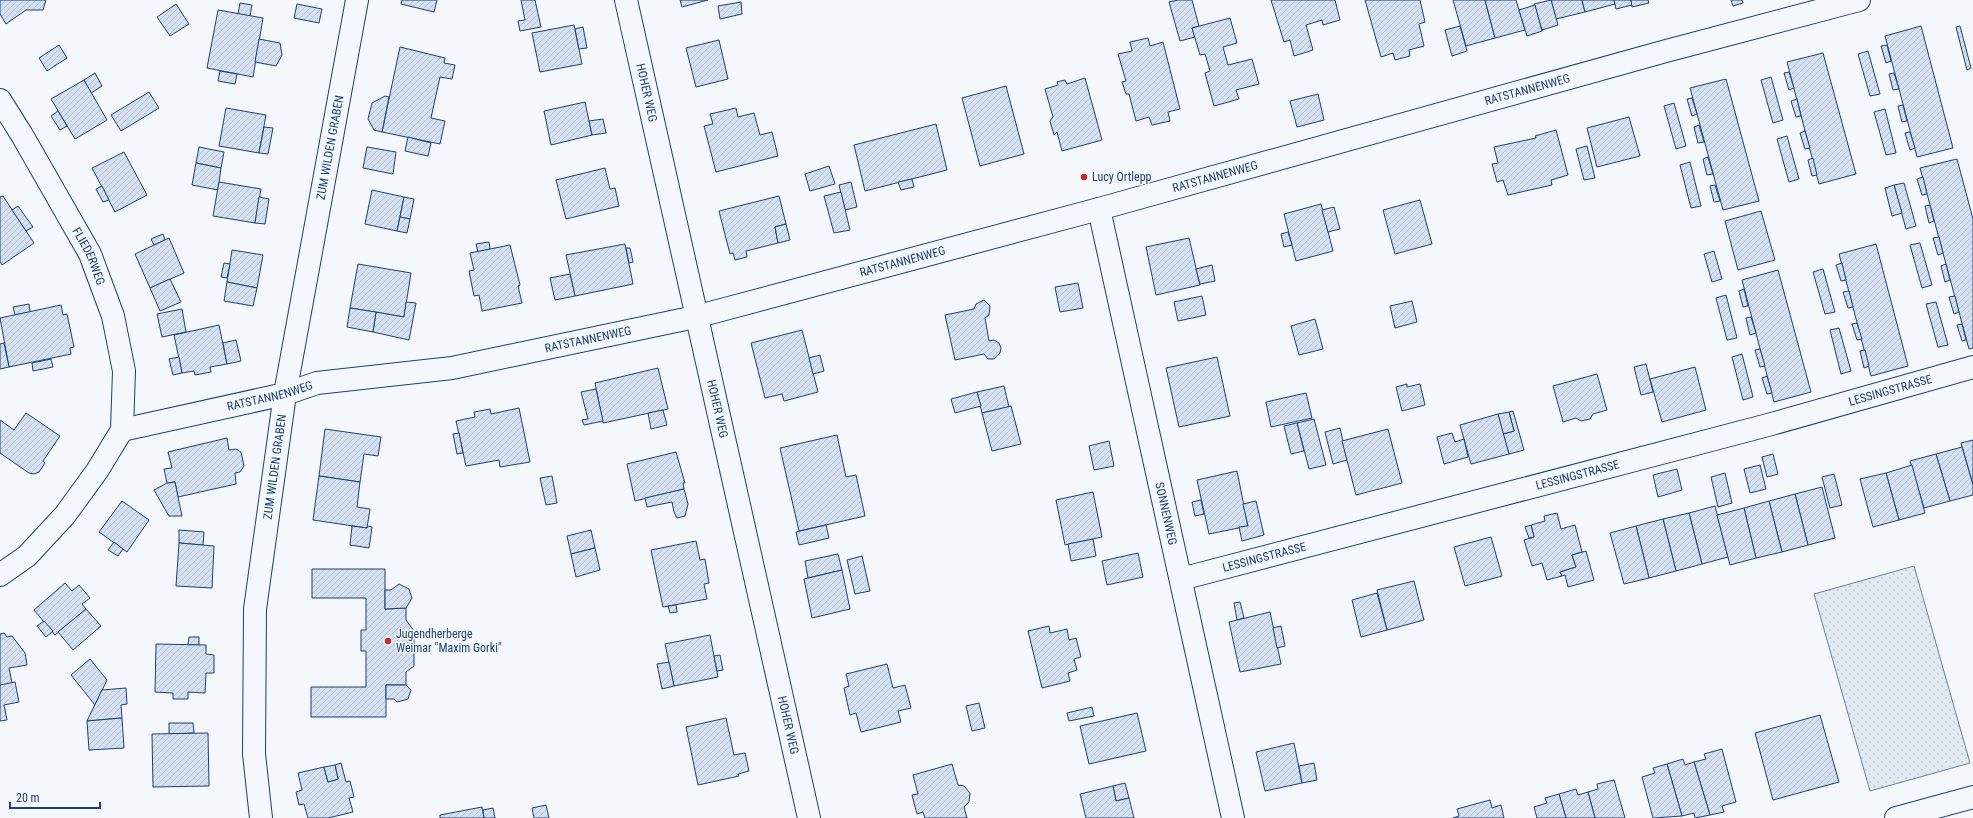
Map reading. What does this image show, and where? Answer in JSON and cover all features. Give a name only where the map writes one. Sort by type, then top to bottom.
[{"type":"street","name":"ZUM WILDEN GRABEN","points":[[261,818],[254,754],[255,610],[285,394],[357,0]]},
{"type":"street","name":"HOHER WEG","points":[[626,0],[695,317],[808,818]]},
{"type":"street","name":"RATSTANNENWEG","points":[[122,430],[285,394],[317,383],[452,368],[695,317],[1099,209],[1666,51],[1859,0]]},
{"type":"street","name":"FLIEDERWEG","points":[[0,100],[22,135],[90,254],[113,316],[124,371],[122,430]]},
{"type":"street","name":"SONNENWEG","points":[[1099,209],[1233,818]]},
{"type":"street","name":"LESSINGSTRASSE","points":[[1181,579],[1760,427],[1973,367]]},
{"type":"street","points":[[0,575],[26,556],[64,515],[97,470],[122,430]]},
{"type":"street","points":[[1896,818],[1973,797]]},
{"type":"shaded area","points":[[1914,566],[1970,763],[1870,791],[1814,594]]},
{"type":"building","points":[[0,0],[46,0],[43,10],[26,10],[6,24],[0,14]]},
{"type":"building","points":[[402,0],[437,0],[434,12],[401,4]]},
{"type":"building","points":[[521,0],[535,0],[541,27],[520,31],[518,21],[525,20]]},
{"type":"building","points":[[680,0],[708,0],[682,7]]},
{"type":"building","points":[[1178,0],[1192,0],[1199,26],[1192,28],[1195,37],[1180,41],[1169,2]]},
{"type":"building","points":[[1271,0],[1335,0],[1340,20],[1323,25],[1322,20],[1306,25],[1313,50],[1294,56],[1290,40],[1284,42]]},
{"type":"building","points":[[1365,0],[1420,0],[1425,22],[1419,24],[1424,46],[1409,50],[1410,56],[1395,60],[1393,53],[1381,57]]},
{"type":"building","points":[[1453,0],[1485,0],[1495,38],[1466,46]]},
{"type":"building","points":[[1485,0],[1516,0],[1525,30],[1495,38]]},
{"type":"building","points":[[1551,0],[1582,0],[1585,12],[1556,19]]},
{"type":"building","points":[[1551,0],[1558,25],[1542,30],[1534,4]]},
{"type":"building","points":[[1582,0],[1614,0],[1615,4],[1585,12]]},
{"type":"building","points":[[1614,0],[1631,0],[1632,5],[1616,9]]},
{"type":"building","points":[[1631,0],[1648,0],[1649,3],[1632,7]]},
{"type":"building","points":[[1731,0],[1742,0],[1743,3],[1733,6]]},
{"type":"building","points":[[741,2],[742,14],[720,19],[718,6]]},
{"type":"building","points":[[240,3],[252,5],[250,16],[238,14]]},
{"type":"building","points":[[176,4],[189,24],[170,36],[157,17]]},
{"type":"building","points":[[297,4],[322,9],[319,23],[294,18]]},
{"type":"building","points":[[1535,5],[1542,31],[1527,36],[1519,10]]},
{"type":"building","points":[[218,10],[263,18],[253,77],[207,68]]},
{"type":"building","points":[[1230,18],[1237,43],[1223,47],[1228,65],[1252,59],[1259,84],[1236,90],[1239,99],[1214,106],[1205,73],[1210,71],[1205,54],[1200,55],[1192,28]]},
{"type":"building","points":[[574,25],[582,64],[540,72],[532,33]]},
{"type":"building","points":[[1460,26],[1467,51],[1452,56],[1445,30]]},
{"type":"building","points":[[1921,26],[1953,148],[1917,157],[1885,36]]},
{"type":"building","points":[[1960,26],[1971,68],[1967,70],[1956,27]]},
{"type":"building","points":[[583,27],[587,48],[579,49],[575,29]]},
{"type":"building","points":[[1148,38],[1150,46],[1163,42],[1180,109],[1168,112],[1170,121],[1152,125],[1149,117],[1136,121],[1129,94],[1126,94],[1122,82],[1126,81],[1118,54],[1132,51],[1130,42]]},
{"type":"building","points":[[259,39],[280,43],[282,55],[276,66],[255,62]]},
{"type":"building","points":[[719,40],[728,79],[696,87],[686,48]]},
{"type":"building","points":[[59,45],[67,58],[47,71],[39,58]]},
{"type":"building","points":[[1887,45],[1891,61],[1886,63],[1881,46]]},
{"type":"building","points":[[400,47],[445,58],[444,63],[455,65],[452,79],[440,77],[431,118],[445,121],[440,144],[382,132]]},
{"type":"building","points":[[1868,51],[1880,94],[1870,96],[1858,54]]},
{"type":"building","points":[[1823,53],[1856,174],[1819,184],[1787,62]]},
{"type":"building","points":[[220,71],[237,74],[235,84],[218,81]]},
{"type":"building","points":[[1789,72],[1794,88],[1789,90],[1784,73]]},
{"type":"building","points":[[95,73],[102,86],[91,93],[84,80]]},
{"type":"building","points":[[1894,73],[1899,89],[1893,90],[1889,74]]},
{"type":"building","points":[[1771,77],[1783,120],[1773,123],[1761,80]]},
{"type":"building","points":[[1085,78],[1102,140],[1062,151],[1057,132],[1054,135],[1050,121],[1053,117],[1045,89],[1058,85],[1057,82],[1065,80],[1067,84]]},
{"type":"building","points":[[1726,79],[1759,201],[1723,210],[1690,88]]},
{"type":"building","points":[[84,80],[107,120],[75,139],[51,99]]},
{"type":"building","points":[[1006,86],[1024,154],[980,166],[962,98]]},
{"type":"building","points":[[149,92],[159,108],[121,131],[111,115]]},
{"type":"building","points":[[1318,94],[1324,120],[1297,127],[1290,101]]},
{"type":"building","points":[[385,96],[389,97],[382,132],[374,130],[368,119],[372,103]]},
{"type":"building","points":[[1692,98],[1697,114],[1692,116],[1687,99]]},
{"type":"building","points":[[1797,99],[1801,116],[1796,117],[1791,101]]},
{"type":"building","points":[[585,102],[592,135],[551,145],[544,111]]},
{"type":"building","points":[[1674,103],[1686,146],[1676,149],[1664,106]]},
{"type":"building","points":[[1903,105],[1907,121],[1902,122],[1898,106]]},
{"type":"building","points":[[226,108],[266,115],[259,153],[219,146]]},
{"type":"building","points":[[736,108],[738,117],[754,113],[760,135],[772,132],[778,156],[716,172],[704,126],[713,124],[710,114]]},
{"type":"building","points":[[1885,109],[1896,153],[1886,155],[1874,112]]},
{"type":"building","points":[[58,111],[67,126],[60,130],[51,116]]},
{"type":"building","points":[[1629,117],[1640,156],[1597,167],[1587,128]]},
{"type":"building","points":[[603,119],[606,133],[592,135],[589,121]]},
{"type":"building","points":[[936,124],[947,170],[865,191],[854,145]]},
{"type":"building","points":[[1699,125],[1704,142],[1698,143],[1694,127]]},
{"type":"building","points":[[264,127],[273,128],[268,154],[259,153]]},
{"type":"building","points":[[1556,130],[1568,175],[1551,180],[1552,185],[1508,195],[1503,180],[1497,182],[1492,164],[1498,163],[1494,147],[1536,138],[1535,136]]},
{"type":"building","points":[[1805,131],[1810,148],[1805,149],[1800,133]]},
{"type":"building","points":[[1910,132],[1915,148],[1910,150],[1905,133]]},
{"type":"building","points":[[1787,136],[1799,179],[1789,182],[1777,139]]},
{"type":"building","points":[[408,137],[431,143],[428,156],[405,151]]},
{"type":"building","points":[[1587,146],[1595,178],[1584,180],[1576,149]]},
{"type":"building","points":[[199,147],[224,152],[221,168],[196,163]]},
{"type":"building","points":[[367,147],[396,152],[393,174],[363,168]]},
{"type":"building","points":[[124,152],[147,195],[115,212],[92,168]]},
{"type":"building","points":[[1708,157],[1713,174],[1707,175],[1703,159]]},
{"type":"building","points":[[1813,158],[1817,175],[1812,176],[1808,160]]},
{"type":"building","points":[[1957,159],[1973,219],[1973,348],[1969,349],[1920,168]]},
{"type":"building","points":[[1690,162],[1701,206],[1691,208],[1680,165]]},
{"type":"building","points":[[196,163],[221,168],[218,190],[192,185]]},
{"type":"building","points":[[829,166],[835,184],[810,191],[805,174]]},
{"type":"building","points":[[605,168],[610,189],[615,188],[619,206],[566,219],[556,180]]},
{"type":"building","points":[[1923,177],[1927,194],[1922,195],[1917,179]]},
{"type":"building","points":[[912,179],[914,187],[901,190],[898,182]]},
{"type":"building","points":[[219,182],[261,189],[255,223],[213,216]]},
{"type":"building","points":[[851,182],[857,207],[845,210],[839,185]]},
{"type":"building","points":[[1904,183],[1916,226],[1906,229],[1894,185]]},
{"type":"building","points":[[1715,185],[1720,201],[1714,202],[1710,186]]},
{"type":"building","points":[[1894,185],[1902,213],[1892,216],[1885,188]]},
{"type":"building","points":[[102,186],[109,200],[103,202],[96,189]]},
{"type":"building","points":[[372,190],[404,197],[397,231],[365,224]]},
{"type":"building","points":[[841,192],[850,230],[834,233],[824,196]]},
{"type":"building","points":[[3,196],[34,243],[2,265],[0,262],[0,197]]},
{"type":"building","points":[[779,196],[786,224],[775,227],[778,243],[746,251],[747,257],[735,260],[733,253],[730,254],[719,211]]},
{"type":"building","points":[[259,197],[269,199],[265,224],[255,223]]},
{"type":"building","points":[[404,197],[414,199],[410,219],[400,217]]},
{"type":"building","points":[[1420,200],[1432,244],[1395,254],[1383,210]]},
{"type":"building","points":[[1321,204],[1333,251],[1296,261],[1284,214]]},
{"type":"building","points":[[1930,205],[1934,221],[1929,223],[1925,206]]},
{"type":"building","points":[[18,206],[33,227],[26,231],[12,210]]},
{"type":"building","points":[[1334,207],[1340,229],[1328,232],[1322,210]]},
{"type":"building","points":[[1761,211],[1775,260],[1738,270],[1725,221]]},
{"type":"building","points":[[400,217],[410,219],[407,233],[397,231]]},
{"type":"building","points":[[786,224],[790,240],[778,243],[775,227]]},
{"type":"building","points":[[1288,232],[1292,245],[1284,247],[1281,234]]},
{"type":"building","points":[[163,234],[165,240],[154,245],[151,239]]},
{"type":"building","points":[[1939,237],[1943,253],[1938,255],[1933,238]]},
{"type":"building","points":[[169,238],[184,273],[150,288],[135,254]]},
{"type":"building","points":[[1189,238],[1200,285],[1156,295],[1146,247]]},
{"type":"building","points":[[489,242],[490,249],[478,252],[476,244]]},
{"type":"building","points":[[1920,243],[1932,285],[1922,288],[1910,245]]},
{"type":"building","points":[[625,244],[633,284],[575,296],[566,255]]},
{"type":"building","points":[[1876,244],[1908,366],[1871,376],[1839,254]]},
{"type":"building","points":[[510,245],[520,285],[518,286],[522,303],[482,311],[479,295],[474,296],[469,271],[474,270],[470,253]]},
{"type":"building","points":[[626,248],[630,248],[633,262],[629,263]]},
{"type":"building","points":[[232,250],[263,255],[257,288],[227,282]]},
{"type":"building","points":[[1714,251],[1722,279],[1712,282],[1704,254]]},
{"type":"building","points":[[224,263],[230,264],[227,278],[221,277]]},
{"type":"building","points":[[1842,263],[1846,280],[1841,281],[1836,265]]},
{"type":"building","points":[[358,264],[411,273],[404,317],[350,308]]},
{"type":"building","points":[[1946,264],[1950,280],[1945,282],[1941,266]]},
{"type":"building","points":[[1212,265],[1215,281],[1200,284],[1196,269]]},
{"type":"building","points":[[1823,269],[1835,312],[1825,314],[1813,272]]},
{"type":"building","points":[[1778,270],[1811,392],[1774,402],[1742,280]]},
{"type":"building","points":[[570,274],[575,296],[555,300],[550,278]]},
{"type":"building","points":[[170,279],[181,302],[160,311],[150,288]]},
{"type":"building","points":[[227,282],[257,288],[253,306],[224,301]]},
{"type":"building","points":[[1078,283],[1083,308],[1060,312],[1055,287]]},
{"type":"building","points":[[1744,289],[1748,306],[1743,307],[1739,291]]},
{"type":"building","points":[[1849,291],[1853,307],[1848,308],[1843,292]]},
{"type":"building","points":[[1726,295],[1737,338],[1727,340],[1716,298]]},
{"type":"building","points":[[1202,296],[1206,315],[1178,321],[1174,302]]},
{"type":"building","points":[[1955,296],[1959,312],[1954,314],[1949,297]]},
{"type":"building","points":[[984,300],[990,306],[989,315],[985,318],[989,341],[994,340],[999,343],[1001,348],[1000,353],[994,359],[988,359],[984,354],[955,360],[945,315],[974,309],[976,304]]},
{"type":"building","points":[[1412,301],[1417,322],[1395,328],[1390,306]]},
{"type":"building","points":[[406,302],[416,303],[409,340],[373,332],[376,312],[404,317]]},
{"type":"building","points":[[1936,302],[1948,345],[1938,347],[1926,304]]},
{"type":"building","points":[[29,304],[30,312],[15,315],[13,307]]},
{"type":"building","points":[[61,305],[63,315],[67,314],[74,347],[70,348],[71,354],[9,367],[0,318]]},
{"type":"building","points":[[350,308],[376,312],[373,332],[347,327]]},
{"type":"building","points":[[182,309],[186,332],[162,337],[157,314]]},
{"type":"building","points":[[1751,317],[1756,333],[1750,335],[1746,318]]},
{"type":"building","points":[[1315,319],[1323,349],[1299,355],[1291,326]]},
{"type":"building","points":[[1857,323],[1862,339],[1857,340],[1852,324]]},
{"type":"building","points":[[1962,324],[1966,340],[1962,341],[1957,325]]},
{"type":"building","points":[[219,325],[227,364],[210,367],[211,372],[195,375],[194,371],[182,373],[174,335]]},
{"type":"building","points":[[1839,328],[1851,371],[1841,374],[1830,330]]},
{"type":"building","points":[[802,330],[818,392],[784,401],[782,394],[765,398],[751,343]]},
{"type":"building","points":[[236,340],[241,361],[227,364],[223,343]]},
{"type":"building","points":[[4,343],[9,367],[0,369],[0,344]]},
{"type":"building","points":[[1760,349],[1765,366],[1760,367],[1755,350]]},
{"type":"building","points":[[1865,350],[1869,366],[1864,368],[1860,351]]},
{"type":"building","points":[[1742,354],[1753,397],[1743,400],[1732,357]]},
{"type":"building","points":[[820,355],[824,371],[813,374],[809,358]]},
{"type":"building","points":[[179,357],[182,373],[173,375],[169,359]]},
{"type":"building","points":[[1217,357],[1230,416],[1179,427],[1166,368]]},
{"type":"building","points":[[51,359],[53,367],[33,371],[32,363]]},
{"type":"building","points":[[1646,364],[1653,392],[1641,395],[1634,367]]},
{"type":"building","points":[[1695,367],[1706,410],[1662,422],[1650,379]]},
{"type":"building","points":[[658,368],[668,409],[603,423],[595,383]]},
{"type":"building","points":[[1597,374],[1607,410],[1593,414],[1590,419],[1581,421],[1576,418],[1563,422],[1553,386]]},
{"type":"building","points":[[1767,376],[1772,393],[1767,394],[1762,378]]},
{"type":"building","points":[[1407,384],[1407,387],[1420,384],[1425,405],[1402,411],[1396,387]]},
{"type":"building","points":[[1004,386],[1009,407],[982,413],[977,392]]},
{"type":"building","points":[[596,389],[603,421],[584,425],[582,420],[588,419],[581,392]]},
{"type":"building","points":[[977,392],[981,406],[955,413],[951,399]]},
{"type":"building","points":[[1306,393],[1312,418],[1271,427],[1266,402]]},
{"type":"building","points":[[1011,406],[1021,444],[992,451],[982,413]]},
{"type":"building","points":[[519,408],[530,462],[500,467],[499,460],[466,466],[456,421],[475,417],[474,412],[490,409],[491,414]]},
{"type":"building","points":[[663,410],[667,425],[651,429],[648,413]]},
{"type":"building","points":[[1513,411],[1524,450],[1509,454],[1503,434],[1514,431],[1509,412]]},
{"type":"building","points":[[1509,412],[1514,431],[1503,434],[1498,414]]},
{"type":"building","points":[[26,413],[60,436],[43,461],[45,463],[39,472],[34,474],[29,473],[0,453],[0,420],[14,430]]},
{"type":"building","points":[[1498,414],[1509,454],[1471,464],[1460,425]]},
{"type":"building","points":[[1314,419],[1326,465],[1309,469],[1297,423]]},
{"type":"building","points":[[1297,423],[1304,451],[1291,454],[1284,426]]},
{"type":"building","points":[[1340,428],[1347,460],[1333,464],[1325,432]]},
{"type":"building","points":[[325,429],[381,437],[378,456],[364,454],[360,482],[319,476]]},
{"type":"building","points":[[1388,429],[1402,483],[1356,495],[1342,441]]},
{"type":"building","points":[[459,433],[463,453],[457,454],[453,434]]},
{"type":"building","points":[[1452,433],[1455,442],[1464,439],[1468,457],[1444,464],[1437,437]]},
{"type":"building","points":[[837,435],[846,477],[856,475],[865,516],[799,531],[780,448]]},
{"type":"building","points":[[227,438],[229,450],[236,449],[241,452],[244,466],[240,472],[235,473],[236,484],[178,497],[175,482],[167,483],[164,469],[172,468],[168,452]]},
{"type":"building","points":[[1973,440],[1973,485],[1961,443]]},
{"type":"building","points":[[1109,441],[1114,466],[1094,470],[1089,446]]},
{"type":"building","points":[[1962,447],[1973,485],[1973,495],[1950,501],[1936,454]]},
{"type":"building","points":[[676,452],[685,483],[683,483],[684,489],[635,501],[627,464]]},
{"type":"building","points":[[1773,454],[1778,474],[1767,477],[1762,457]]},
{"type":"building","points":[[1936,454],[1950,501],[1924,508],[1910,461]]},
{"type":"building","points":[[1760,465],[1766,489],[1750,493],[1744,469]]},
{"type":"building","points":[[1912,465],[1925,513],[1899,520],[1886,473]]},
{"type":"building","points":[[1677,469],[1682,490],[1658,497],[1653,475]]},
{"type":"building","points":[[1237,471],[1248,526],[1209,534],[1197,480]]},
{"type":"building","points":[[1725,473],[1732,503],[1718,507],[1711,477]]},
{"type":"building","points":[[1886,473],[1899,520],[1873,527],[1860,479]]},
{"type":"building","points":[[1834,474],[1842,505],[1830,508],[1822,477]]},
{"type":"building","points":[[319,476],[360,482],[357,507],[370,509],[367,528],[313,520]]},
{"type":"building","points":[[552,476],[557,503],[546,505],[540,478]]},
{"type":"building","points":[[175,482],[182,516],[169,516],[154,490],[167,483]]},
{"type":"building","points":[[1822,487],[1835,538],[1808,545],[1795,494]]},
{"type":"building","points":[[684,489],[688,504],[685,516],[677,518],[672,502],[647,507],[645,498]]},
{"type":"building","points":[[1093,492],[1102,537],[1065,545],[1056,500]]},
{"type":"building","points":[[1795,494],[1808,545],[1782,552],[1769,501]]},
{"type":"building","points":[[1201,500],[1204,514],[1195,516],[1192,502]]},
{"type":"building","points":[[122,501],[149,520],[127,552],[99,532]]},
{"type":"building","points":[[1256,501],[1264,535],[1242,541],[1239,527],[1248,526],[1243,504]]},
{"type":"building","points":[[1769,501],[1782,552],[1756,558],[1744,508]]},
{"type":"building","points":[[1715,506],[1728,557],[1702,564],[1689,513]]},
{"type":"building","points":[[1744,508],[1756,558],[1730,565],[1717,515]]},
{"type":"building","points":[[1557,513],[1561,529],[1575,525],[1582,552],[1572,555],[1576,567],[1560,572],[1562,576],[1547,580],[1542,563],[1532,566],[1524,540],[1534,537],[1531,525],[1545,521],[1544,516]]},
{"type":"building","points":[[1689,513],[1702,564],[1676,571],[1663,519]]},
{"type":"building","points":[[1663,519],[1676,571],[1649,578],[1636,526]]},
{"type":"building","points":[[826,525],[829,538],[799,545],[796,532]]},
{"type":"building","points":[[1531,525],[1534,537],[1529,538],[1525,527]]},
{"type":"building","points":[[352,526],[367,528],[368,526],[372,527],[369,548],[350,545]]},
{"type":"building","points":[[1636,526],[1649,578],[1624,584],[1610,533]]},
{"type":"building","points":[[179,530],[204,532],[203,545],[179,543]]},
{"type":"building","points":[[591,530],[595,548],[571,554],[567,536]]},
{"type":"building","points":[[1491,537],[1502,576],[1465,586],[1454,547]]},
{"type":"building","points":[[1093,539],[1096,556],[1071,561],[1068,544]]},
{"type":"building","points":[[696,541],[700,560],[705,559],[709,583],[704,584],[707,599],[663,607],[651,550]]},
{"type":"building","points":[[114,542],[123,549],[118,556],[108,550]]},
{"type":"building","points":[[179,543],[214,546],[212,588],[176,586]]},
{"type":"building","points":[[595,548],[600,570],[576,577],[571,554]]},
{"type":"building","points":[[1586,551],[1594,580],[1568,587],[1565,575],[1562,576],[1560,572],[1576,567],[1572,555]]},
{"type":"building","points":[[1138,553],[1143,577],[1107,585],[1102,561]]},
{"type":"building","points":[[838,554],[842,570],[808,578],[805,561]]},
{"type":"building","points":[[862,556],[870,591],[855,594],[847,560]]},
{"type":"building","name":"Jugendherberge Weimar \"Maxim Gorki\"","points":[[312,569],[385,569],[385,609],[406,608],[406,620],[414,631],[414,666],[406,672],[406,685],[386,685],[386,717],[311,717],[311,687],[366,687],[366,651],[361,651],[361,630],[366,630],[366,598],[312,598]]},
{"type":"building","points":[[842,570],[850,609],[812,618],[804,579]]},
{"type":"building","points":[[1414,581],[1424,620],[1387,630],[1377,590]]},
{"type":"building","points":[[65,583],[72,591],[79,585],[90,598],[82,604],[86,609],[55,635],[34,610]]},
{"type":"building","points":[[399,584],[409,589],[412,598],[406,608],[385,609],[385,590],[391,590]]},
{"type":"building","points":[[1377,593],[1387,630],[1361,637],[1352,600]]},
{"type":"building","points":[[1240,602],[1244,618],[1237,620],[1234,603]]},
{"type":"building","points":[[676,605],[677,612],[670,613],[668,606]]},
{"type":"building","points":[[86,609],[101,626],[73,650],[58,632]]},
{"type":"building","points":[[1270,612],[1281,664],[1240,672],[1229,622]]},
{"type":"building","points":[[44,621],[53,631],[46,637],[37,626]]},
{"type":"building","points":[[1049,626],[1050,633],[1067,629],[1069,640],[1076,638],[1081,657],[1074,659],[1077,670],[1068,673],[1070,681],[1042,688],[1028,631]]},
{"type":"building","points":[[1281,626],[1285,646],[1277,648],[1273,628]]},
{"type":"building","points":[[4,633],[7,637],[12,636],[25,653],[27,665],[9,668],[12,683],[0,686],[0,634]]},
{"type":"building","points":[[710,635],[718,677],[674,686],[665,644]]},
{"type":"building","points":[[189,637],[199,637],[199,645],[188,645]]},
{"type":"building","points":[[156,644],[206,645],[206,654],[214,655],[214,673],[206,673],[205,693],[188,692],[188,699],[173,699],[173,693],[155,692]]},
{"type":"building","points":[[720,655],[723,670],[717,671],[714,656]]},
{"type":"building","points":[[90,659],[107,680],[95,705],[71,675]]},
{"type":"building","points":[[669,662],[674,686],[662,689],[657,664]]},
{"type":"building","points":[[887,664],[893,688],[905,685],[911,708],[898,711],[901,722],[861,732],[856,713],[850,715],[844,688],[849,686],[846,674]]},
{"type":"building","points":[[15,682],[19,702],[4,705],[7,720],[0,721],[0,685]]},
{"type":"building","points":[[386,685],[406,685],[411,690],[408,699],[397,702],[394,699],[386,699]]},
{"type":"building","points":[[126,688],[127,704],[121,705],[122,718],[87,721],[102,690]]},
{"type":"building","points":[[979,703],[985,728],[972,731],[966,706]]},
{"type":"building","points":[[1092,707],[1094,716],[1069,721],[1067,713]]},
{"type":"building","points":[[1137,713],[1146,751],[1089,764],[1080,726]]},
{"type":"building","points":[[1820,715],[1839,782],[1773,800],[1755,733]]},
{"type":"building","points":[[122,718],[124,748],[89,750],[87,721]]},
{"type":"building","points":[[726,718],[734,755],[745,753],[749,771],[738,774],[739,776],[698,785],[686,727]]},
{"type":"building","points":[[169,723],[193,723],[194,733],[169,734]]},
{"type":"building","points":[[208,733],[209,786],[153,787],[152,734]]},
{"type":"building","points":[[1294,743],[1302,783],[1265,791],[1256,752]]},
{"type":"building","points":[[1722,749],[1736,802],[1722,806],[1724,812],[1710,815],[1694,762],[1706,759],[1704,754]]},
{"type":"building","points":[[1683,759],[1685,765],[1694,762],[1710,815],[1695,818],[1694,813],[1682,816],[1667,764]]},
{"type":"building","points":[[341,763],[346,782],[350,781],[354,797],[349,798],[353,812],[328,818],[308,818],[304,804],[299,805],[296,792],[302,790],[298,773],[324,767],[328,782],[338,779],[335,765]]},
{"type":"building","points":[[1314,763],[1317,780],[1302,783],[1299,766]]},
{"type":"building","points":[[952,764],[958,785],[964,786],[970,793],[969,802],[964,807],[967,818],[925,818],[923,812],[917,814],[912,795],[918,794],[913,775]]},
{"type":"building","points":[[1667,764],[1682,816],[1653,818],[1642,777],[1655,773],[1653,768]]},
{"type":"building","points":[[335,765],[338,779],[328,782],[324,767]]},
{"type":"building","points":[[1614,780],[1625,818],[1595,818],[1588,792],[1598,789],[1597,784]]},
{"type":"building","points":[[1125,783],[1129,798],[1116,801],[1113,786]]},
{"type":"building","points":[[1113,786],[1116,801],[1129,798],[1134,818],[1086,818],[1080,794]]},
{"type":"building","points":[[1576,789],[1578,795],[1588,792],[1595,818],[1566,818],[1559,794]]},
{"type":"building","points":[[1559,794],[1566,818],[1537,818],[1534,807],[1547,803],[1545,798]]},
{"type":"building","points":[[1490,800],[1492,808],[1501,805],[1504,818],[1453,818],[1459,816],[1457,809]]},
{"type":"building","points":[[546,805],[549,818],[534,818],[532,808]]},
{"type":"building","points":[[482,807],[484,818],[440,818],[440,815]]},
{"type":"building","points":[[493,808],[495,818],[484,818],[483,810]]},
{"type":"place","name":"Lucy Ortlepp","points":[[1084,177]]},
{"type":"place","name":"Jugendherberge Weimar \"Maxim Gorki\"","points":[[388,641]]}]
